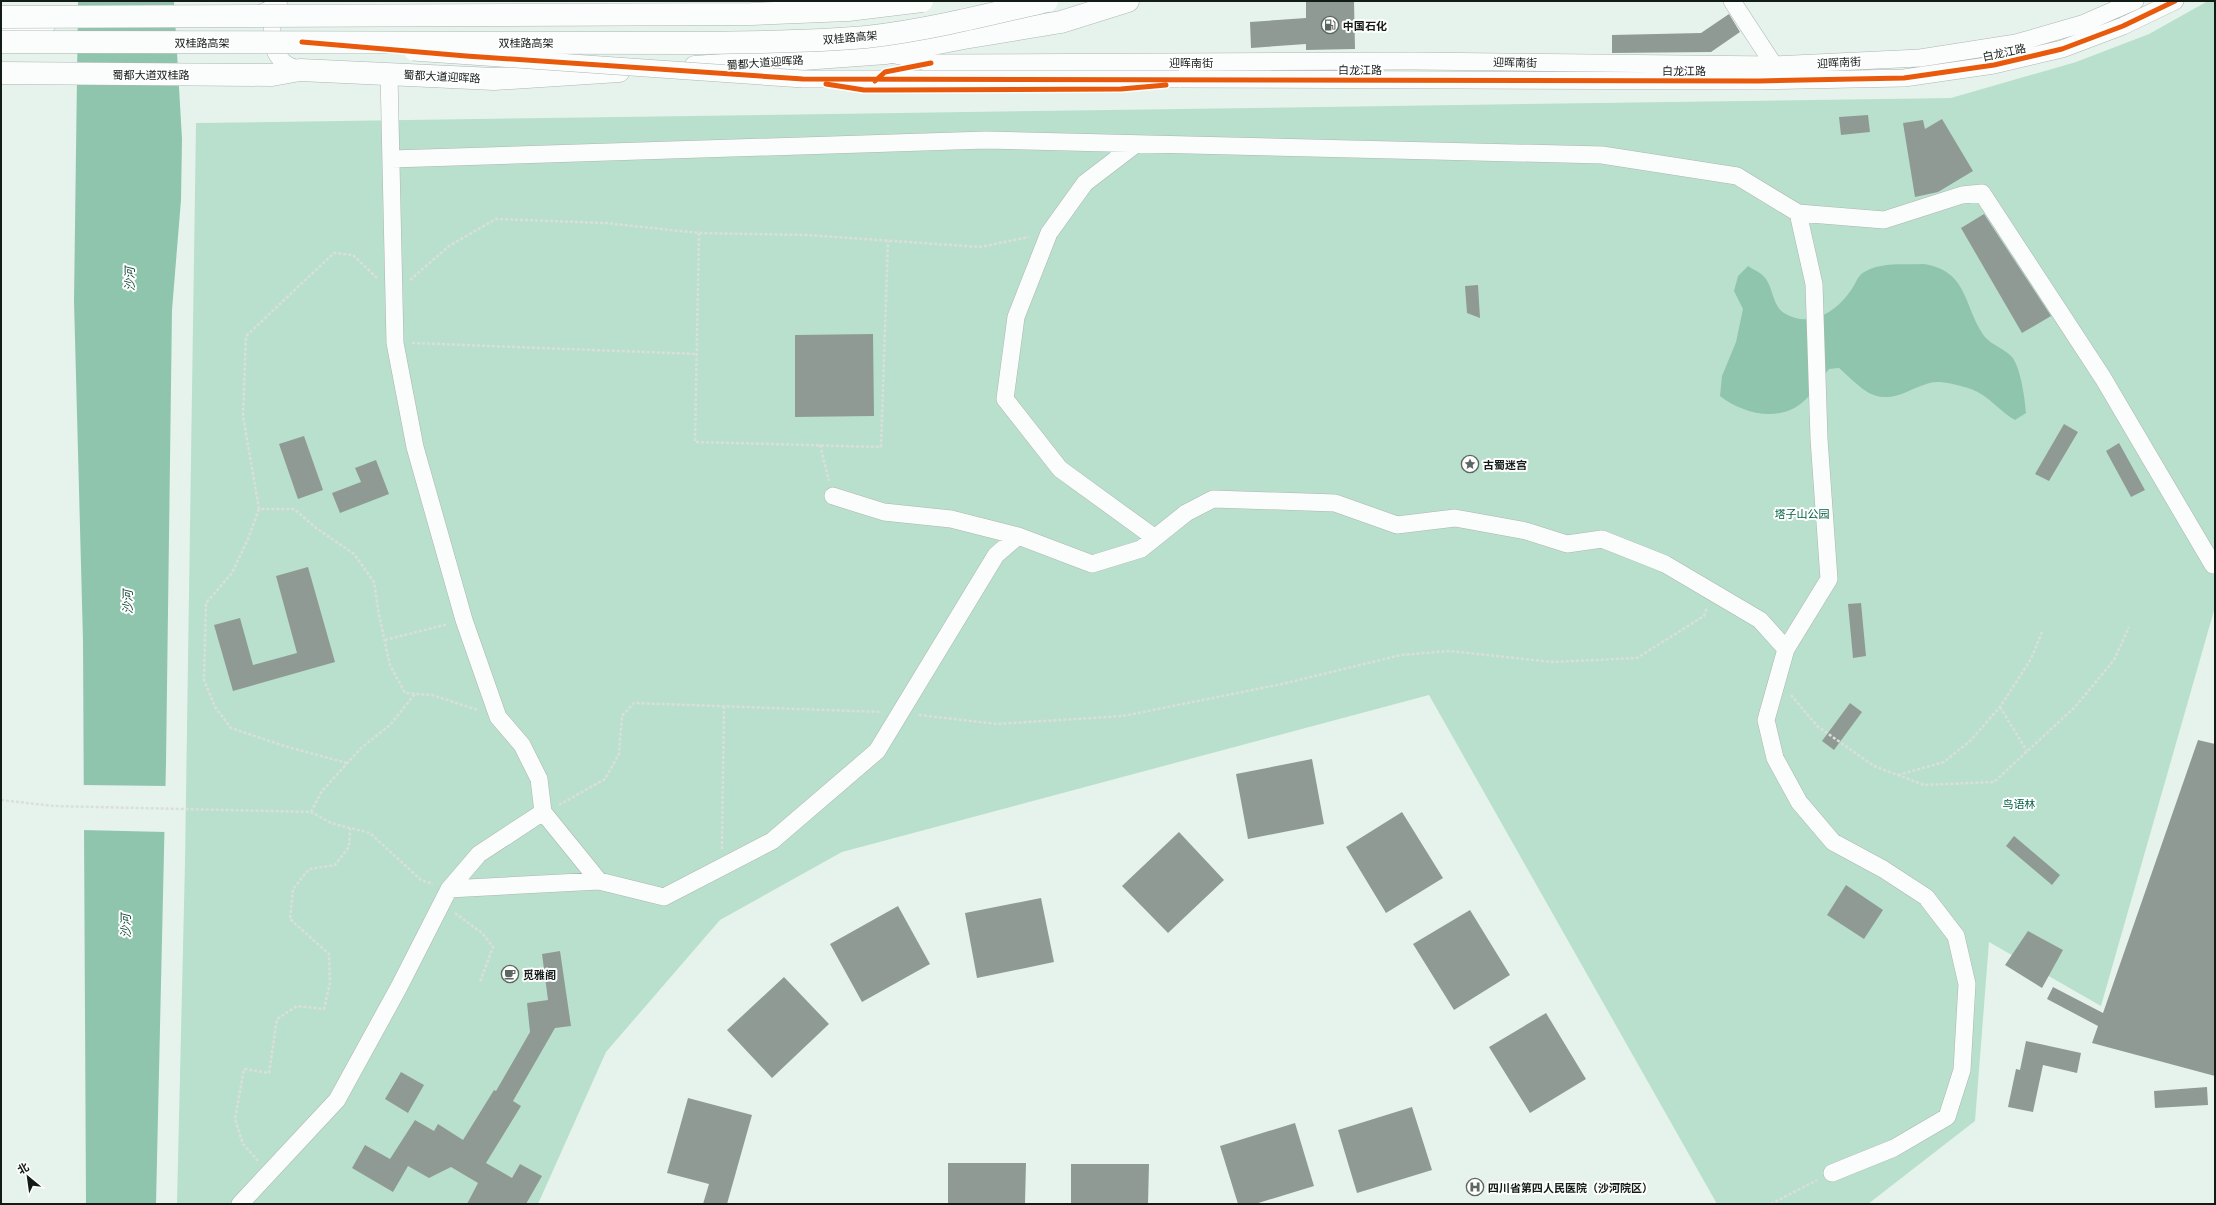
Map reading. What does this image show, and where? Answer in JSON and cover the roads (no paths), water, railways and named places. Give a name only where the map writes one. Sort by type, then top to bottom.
[{"type":"main road","points":[[1,17],[751,14],[848,10],[922,1]]},
{"type":"main road","name":"双桂路高架","points":[[1,42],[702,43],[807,40],[865,37],[923,29],[1047,1]]},
{"type":"main road","name":"蜀都大道迎晖路","points":[[300,70],[494,79],[704,67],[886,53],[1060,22],[1128,1]]},
{"type":"main road","name":"蜀都大道双桂路","points":[[1,73],[272,75],[300,70]]},
{"type":"street","points":[[1732,1],[1774,65]]},
{"type":"street","name":"迎晖南街","points":[[886,53],[931,63],[1414,61],[1774,65],[1920,58],[2000,46],[2082,24],[2135,1]]},
{"type":"street","name":"白龙江路","points":[[302,42],[466,56],[804,79],[1759,80],[1904,78],[1994,65],[2062,49],[2123,26],[2175,1]]},
{"type":"street","points":[[1,35],[32,25],[234,22],[256,16],[276,4]]},
{"type":"street","points":[[276,4],[271,24],[271,34],[275,49],[284,64],[300,70]]},
{"type":"street","points":[[389,74],[395,343],[415,447],[464,620],[498,716],[522,745],[539,779],[543,812],[599,880]]},
{"type":"street","points":[[392,159],[986,140],[1602,154],[1737,176],[1798,213],[1884,220],[1962,195],[1982,193],[2103,378],[2214,565]]},
{"type":"street","points":[[1136,144],[1085,183],[1049,233],[1016,318],[1005,399],[1060,468],[1155,538]]},
{"type":"street","points":[[1798,213],[1814,284],[1819,438],[1829,579],[1786,649],[1766,720],[1775,758],[1799,802],[1832,842],[1883,869],[1926,896],[1956,936],[1967,984],[1962,1070],[1947,1117],[1894,1148],[1832,1173]]},
{"type":"street","points":[[833,496],[884,512],[951,519],[1018,536],[1092,564],[1141,549],[1186,513],[1214,499],[1335,504],[1397,525],[1455,518],[1526,531],[1567,544],[1602,539],[1665,564],[1713,594],[1760,620],[1786,649]]},
{"type":"street","points":[[445,896],[599,880],[664,897],[772,841],[877,751],[996,555],[1018,536]]},
{"type":"street","points":[[240,1204],[337,1100],[399,987],[445,896],[479,854],[543,812]]},
{"type":"water","name":"沙河","points":[[78,1],[174,1],[182,139],[181,200],[172,310],[166,763],[156,1204],[86,1204],[83,641],[74,301]]},
{"type":"water","points":[[1894,264],[1924,264],[1939,268],[1949,274],[1957,282],[1978,326],[1985,337],[2012,357],[2018,369],[2024,392],[2026,413],[2015,420],[1986,397],[1977,392],[1942,382],[1927,384],[1899,395],[1879,397],[1864,390],[1839,368],[1829,369],[1812,393],[1799,405],[1789,411],[1777,414],[1753,412],[1730,403],[1720,396],[1722,376],[1736,342],[1743,309],[1734,291],[1738,276],[1748,266],[1760,273],[1766,279],[1775,302],[1780,310],[1794,318],[1804,319],[1814,318],[1832,310],[1847,295],[1860,276],[1872,268]]},
{"type":"place","name":"中国石化","points":[[1330,25]]},
{"type":"place","name":"古蜀迷宫","points":[[1470,464]]},
{"type":"place","name":"觅雅阁","points":[[510,974]]},
{"type":"place","name":"四川省第四人民医院（沙河院区）","points":[[1475,1187]]},
{"type":"park label","name":"塔子山公园","points":[[1802,513]]},
{"type":"park label","name":"鸟语林","points":[[2019,803]]}]
